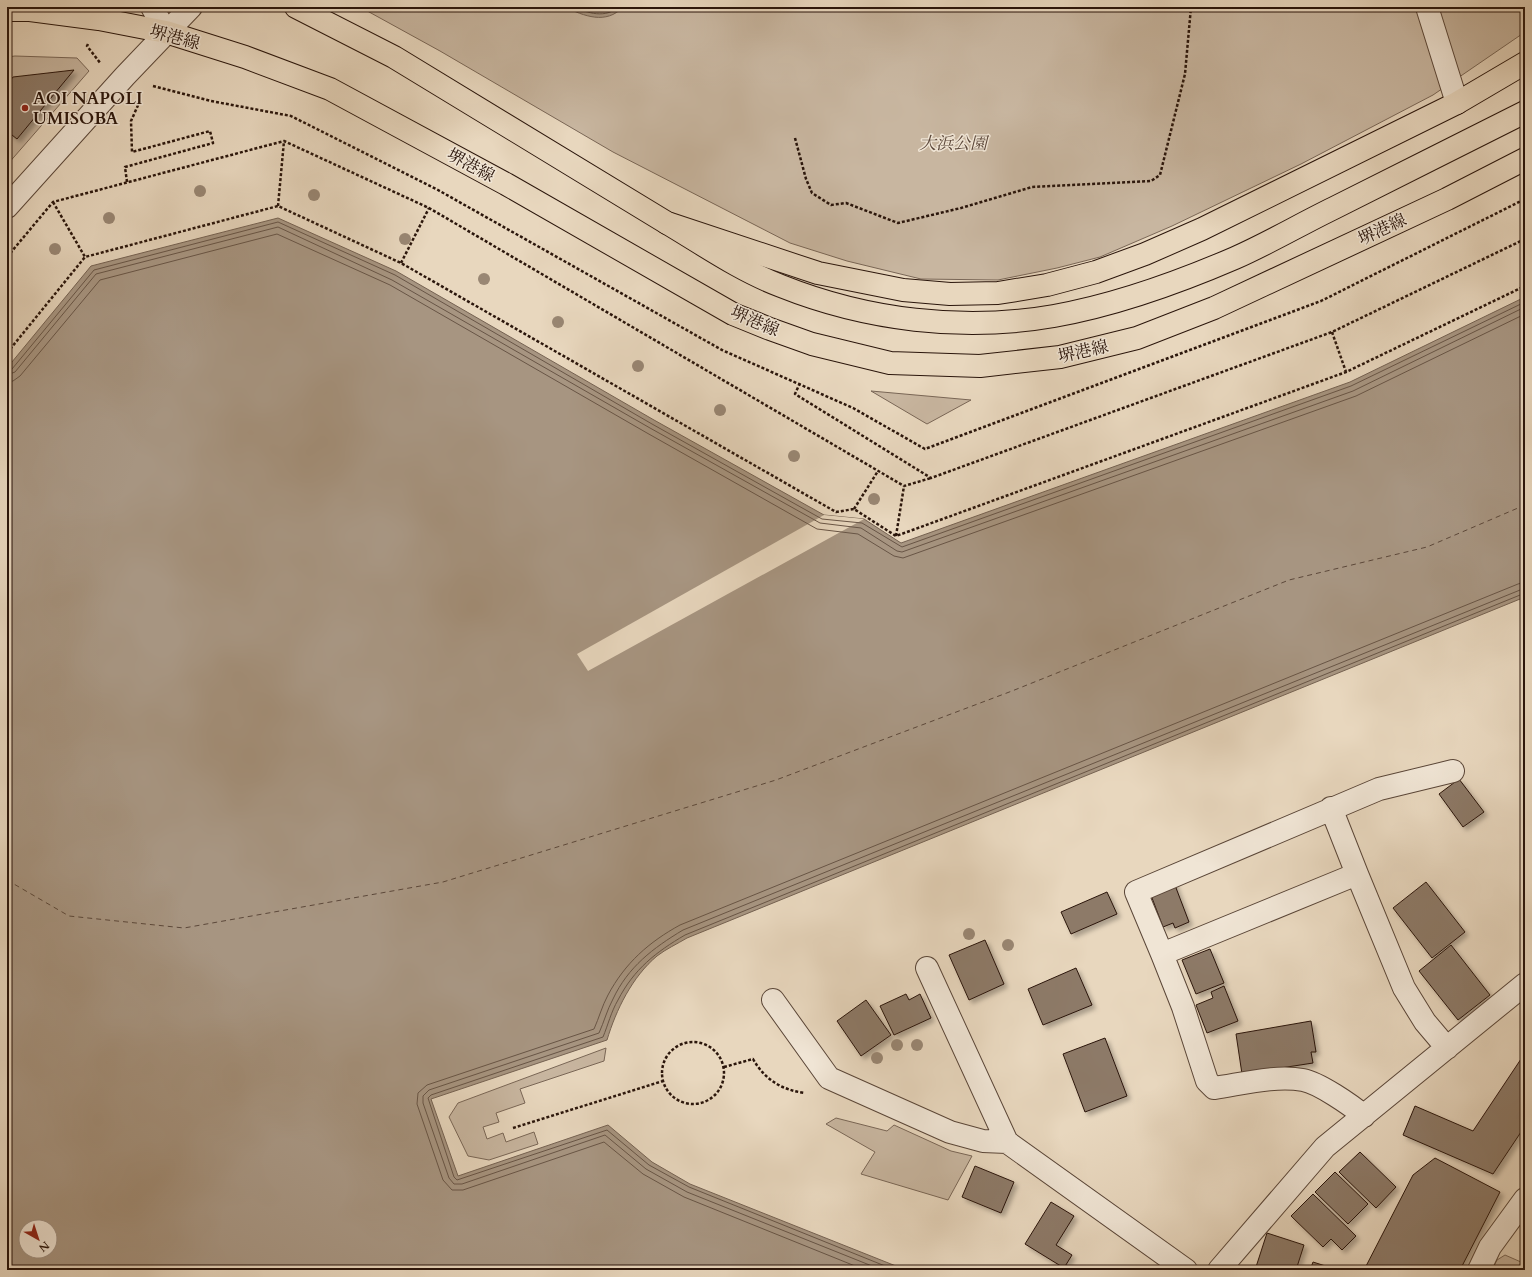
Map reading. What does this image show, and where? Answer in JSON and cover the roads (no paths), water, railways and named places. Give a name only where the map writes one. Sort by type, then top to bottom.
[{"type":"main road","points":[[296,7],[394,57],[729,260],[779,286],[838,306],[892,317],[949,322],[1002,322],[1054,316],[1115,302],[1175,282],[1237,257],[1525,112]]},
{"type":"main road","name":"堺港線","points":[[7,10],[30,10],[99,19],[166,32],[245,57],[330,88],[506,184],[733,314],[812,344],[890,363],[980,366],[1016,363],[1060,357],[1137,338],[1214,308],[1447,199],[1525,159]]},
{"type":"main road","points":[[667,223],[818,273],[903,290],[970,294],[998,293],[1040,286],[1096,272],[1145,254],[1202,229],[1457,103],[1525,63]]},
{"type":"street","points":[[152,7],[166,32]]},
{"type":"street","points":[[7,207],[166,32],[191,7]]},
{"type":"street","points":[[1427,7],[1457,103]]},
{"type":"street","points":[[1364,1116],[1349,1103],[1305,1081],[1289,1079],[1214,1088],[1207,1081],[1183,1007],[1136,892],[1378,789],[1453,771]]},
{"type":"street","points":[[1331,808],[1404,988],[1425,1022],[1447,1048]]},
{"type":"street","points":[[1162,954],[1357,874]]},
{"type":"street","points":[[927,968],[1007,1142],[1186,1270]]},
{"type":"street","points":[[1220,1270],[1325,1147],[1525,984]]},
{"type":"street","points":[[773,1000],[828,1078],[950,1132],[983,1141],[1007,1142]]},
{"type":"street","points":[[1479,1270],[1490,1248],[1525,1199]]},
{"type":"water","points":[[565,7],[623,7],[616,13],[609,16],[595,17],[587,16]]},
{"type":"water","points":[[278,218],[396,271],[654,420],[824,515],[864,519],[901,543],[1350,382],[1525,297],[1525,597],[687,938],[657,956],[640,974],[620,1006],[607,1040],[431,1099],[458,1176],[608,1125],[652,1162],[690,1184],[906,1270],[7,1270],[7,368],[91,266]]},
{"type":"place","name":"AOI NAPOLI UMISOBA","points":[[25,108]]},
{"type":"park label","name":"大浜公園","points":[[953,143]]}]
